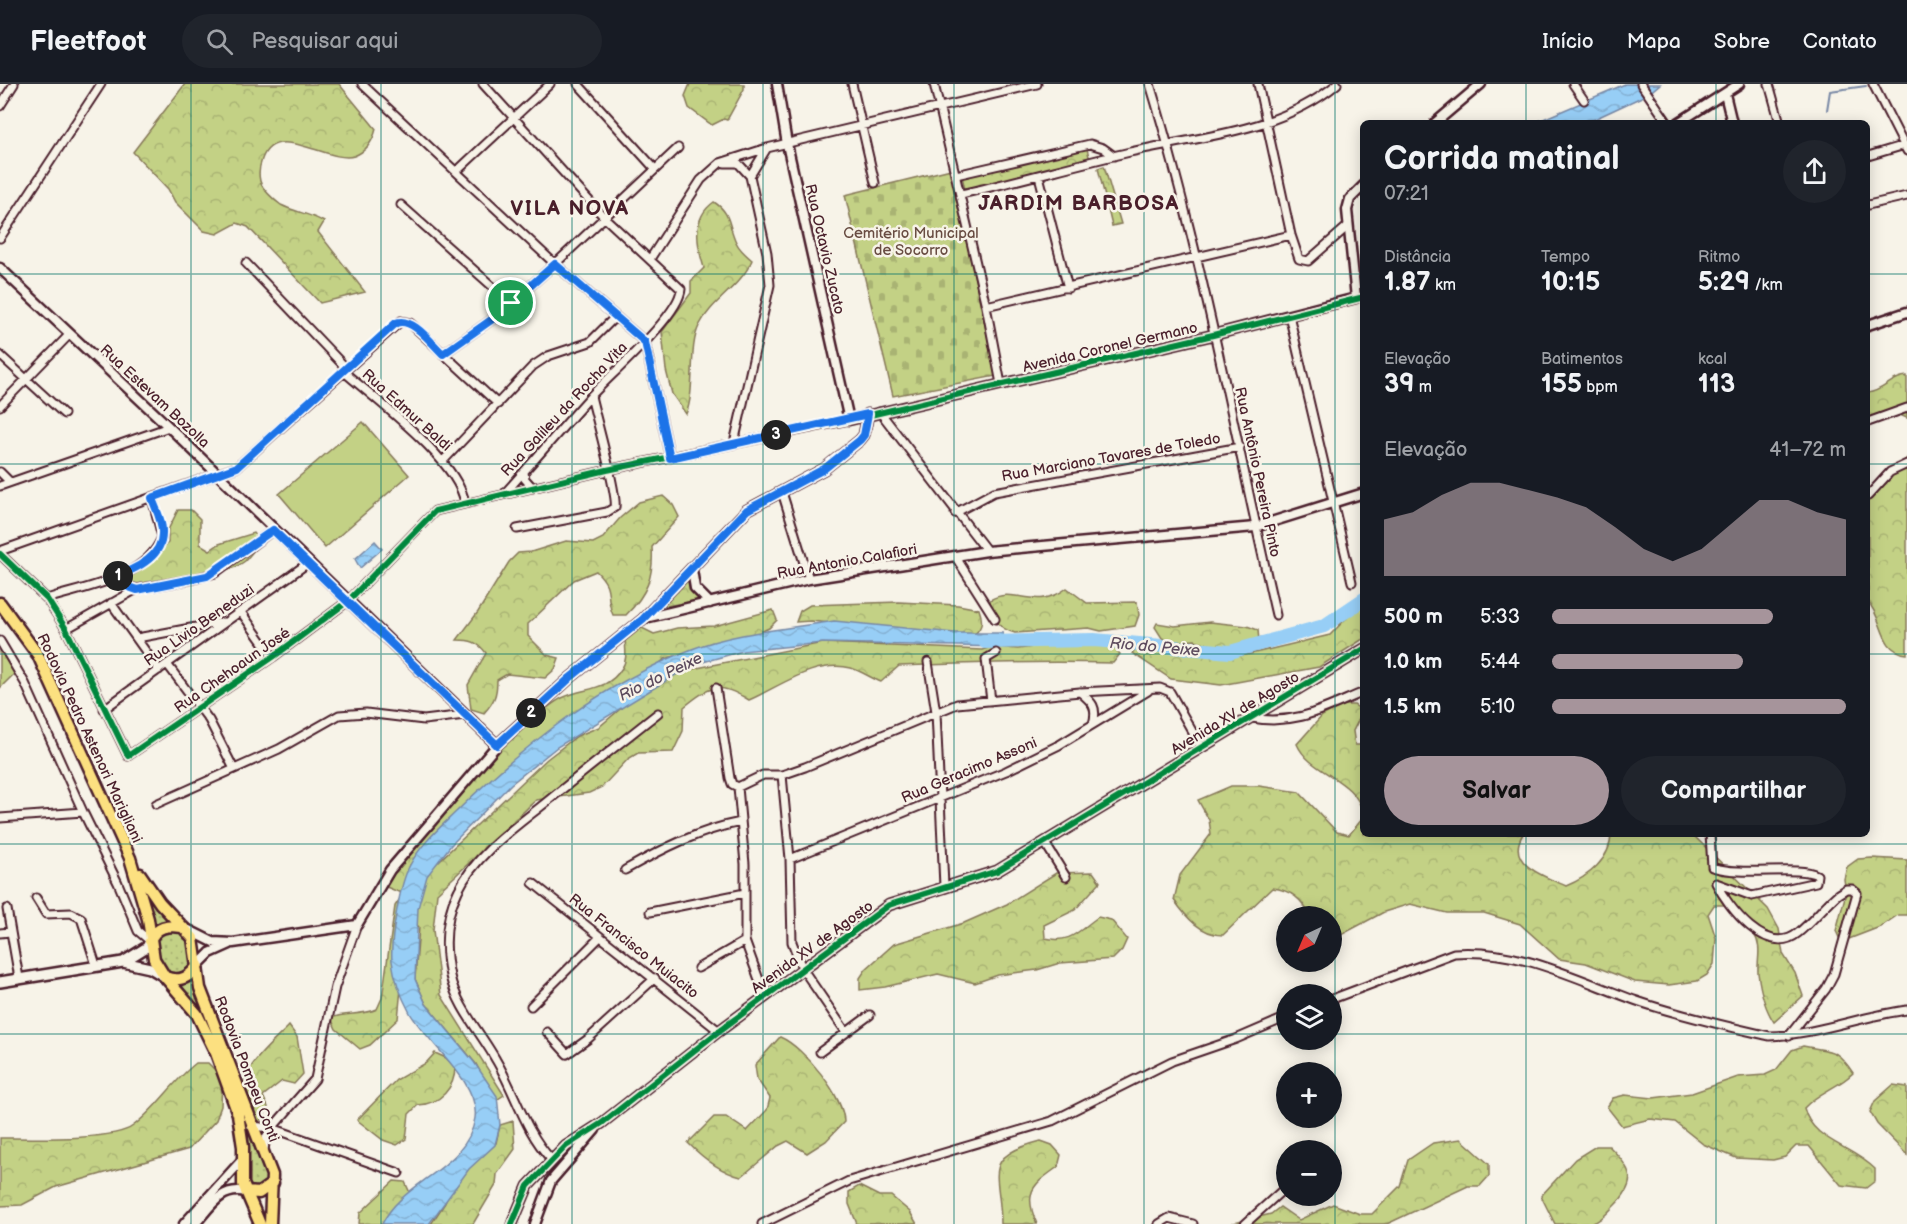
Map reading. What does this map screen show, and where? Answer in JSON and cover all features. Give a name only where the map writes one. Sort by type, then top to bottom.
[{"type":"main road","name":"Rodovia Pedro Astenori Marigliani","points":[[0,603],[25,634],[43,666],[130,858],[148,919],[154,959],[165,977]]},
{"type":"main road","name":"Rodovia Pedro Astenori Marigliani","points":[[130,858],[160,903],[193,938],[198,965]]},
{"type":"main road","points":[[123,962],[147,947],[152,935],[166,926],[182,927]]},
{"type":"main road","points":[[0,982],[123,962],[150,968],[165,977],[180,979],[192,973],[198,965]]},
{"type":"main road","name":"Rodovia Pompeu Conti","points":[[198,965],[200,988],[241,1092],[251,1126],[273,1183]]},
{"type":"main road","name":"Rodovia Pompeu Conti","points":[[165,977],[197,1014],[216,1053],[238,1114],[246,1192],[260,1224]]},
{"type":"main road","points":[[246,1192],[259,1193],[273,1183]]},
{"type":"main road","points":[[270,1224],[273,1183]]},
{"type":"street","points":[[0,106],[14,84]]},
{"type":"street","points":[[0,238],[101,84]]},
{"type":"street","points":[[362,84],[555,264],[645,342],[670,458]]},
{"type":"street","points":[[483,84],[604,217],[650,259],[701,180],[720,163],[767,148],[1037,84]]},
{"type":"street","points":[[457,171],[550,84]]},
{"type":"street","points":[[578,84],[655,169]]},
{"type":"street","name":"Rua Octavio Zucato","points":[[777,84],[787,144],[849,420]]},
{"type":"street","points":[[852,84],[875,183]]},
{"type":"street","points":[[934,84],[961,194],[1001,384]]},
{"type":"street","name":"Rua Antônio Pereira Pinto","points":[[1150,84],[1168,143],[1240,447],[1255,527],[1276,615]]},
{"type":"street","points":[[1258,84],[1291,235],[1299,259],[1308,261],[1348,226]]},
{"type":"street","points":[[961,194],[1039,177],[1168,143],[1267,122],[1308,105],[1337,84]]},
{"type":"street","points":[[1438,120],[1480,84]]},
{"type":"street","points":[[1574,84],[1584,100]]},
{"type":"street","points":[[1641,84],[1666,120]]},
{"type":"street","points":[[1683,120],[1739,84]]},
{"type":"street","points":[[1769,84],[1779,120]]},
{"type":"street","points":[[1870,156],[1906,147],[1873,84]]},
{"type":"street","points":[[1725,94],[1731,120]]},
{"type":"street","points":[[956,175],[1090,144],[1103,148],[1110,157]]},
{"type":"street","points":[[443,354],[511,303],[678,148]]},
{"type":"street","points":[[750,176],[767,148]]},
{"type":"street","points":[[720,163],[738,163],[750,176],[767,252],[770,285],[734,443]]},
{"type":"street","points":[[1039,177],[1068,288]]},
{"type":"street","points":[[1360,189],[1350,199],[1347,210],[1360,298]]},
{"type":"street","points":[[1870,205],[1907,196]]},
{"type":"street","points":[[401,205],[511,303]]},
{"type":"street","points":[[986,306],[1291,235]]},
{"type":"street","name":"Rua Galileu da Rocha Vita","points":[[503,494],[591,396],[645,342],[679,299],[681,289],[678,284],[650,259]]},
{"type":"street","name":"Rua Edmur Baldi","points":[[246,263],[345,370],[443,461],[461,486],[465,503]]},
{"type":"street","name":"Rua Estevam Bozolla","points":[[0,268],[219,474],[273,530],[497,745]]},
{"type":"street","name":"Avenida Coronel Germano","points":[[849,420],[1213,335],[1360,298]]},
{"type":"street","points":[[1870,324],[1907,312]]},
{"type":"street","points":[[1289,315],[1352,582]]},
{"type":"street","points":[[443,461],[533,366],[548,356],[591,342],[615,317]]},
{"type":"street","points":[[104,709],[66,628],[46,599],[0,552],[230,471],[247,459],[400,321],[410,323],[498,404]]},
{"type":"street","points":[[0,406],[70,334]]},
{"type":"street","points":[[0,355],[64,414]]},
{"type":"street","points":[[517,529],[612,510],[616,494],[607,470],[591,396]]},
{"type":"street","points":[[1870,421],[1907,408]]},
{"type":"street","points":[[880,412],[955,513],[987,551]]},
{"type":"street","points":[[263,1155],[266,1137],[272,1128],[315,1079],[335,987],[357,925],[390,870],[497,745],[570,678],[643,619],[747,510],[824,469],[860,440],[864,435],[868,414]]},
{"type":"street","name":"Rua Chehoaun José","points":[[104,709],[128,756],[273,657],[348,601],[429,516],[442,508],[607,470],[849,420]]},
{"type":"street","points":[[0,486],[169,427]]},
{"type":"street","name":"Rua Marciano Tavares de Toledo","points":[[955,513],[994,492],[1240,447]]},
{"type":"street","points":[[1870,494],[1890,472],[1907,464]]},
{"type":"street","points":[[0,472],[10,482]]},
{"type":"street","points":[[524,472],[525,478],[533,488]]},
{"type":"street","points":[[782,492],[810,579]]},
{"type":"street","name":"Rua Antonio Calafiori","points":[[643,619],[810,579],[987,551],[1255,527],[1360,494]]},
{"type":"street","points":[[46,599],[140,566],[160,544],[162,530],[152,498]]},
{"type":"street","points":[[66,628],[137,590],[215,573],[273,530]]},
{"type":"street","points":[[955,556],[995,619]]},
{"type":"street","name":"Rua Livio Beneduzi","points":[[104,709],[309,563]]},
{"type":"street","points":[[692,570],[695,588],[710,603]]},
{"type":"street","points":[[107,579],[137,590]]},
{"type":"street","points":[[111,603],[159,670]]},
{"type":"street","points":[[241,612],[273,657]]},
{"type":"street","points":[[137,638],[225,622]]},
{"type":"street","points":[[0,641],[25,683],[118,883],[138,932],[150,941]]},
{"type":"street","name":"Avenida XV de Agosto","points":[[512,1224],[528,1186],[551,1159],[577,1137],[602,1123],[765,996],[889,905],[997,871],[1360,651]]},
{"type":"street","points":[[990,701],[986,659],[996,653]]},
{"type":"street","points":[[928,662],[936,712],[944,886]]},
{"type":"street","points":[[167,664],[191,699],[201,707],[234,769]]},
{"type":"street","points":[[738,787],[762,775],[782,776],[957,704],[1080,692],[1160,687],[1170,692],[1201,747]]},
{"type":"street","points":[[716,688],[730,778],[732,784],[738,787]]},
{"type":"street","name":"Rua Geracimo Assoni","points":[[790,859],[1016,766],[1059,745],[1151,689]]},
{"type":"street","points":[[1080,692],[1094,705],[1096,712],[1093,724]]},
{"type":"street","points":[[1252,718],[1279,722],[1302,718],[1360,694]]},
{"type":"street","points":[[156,804],[279,749],[339,715],[366,713],[424,720],[465,715]]},
{"type":"street","points":[[560,1168],[535,1138],[496,1059],[454,987],[447,959],[447,932],[451,910],[458,891],[468,875],[504,837],[658,713]]},
{"type":"street","points":[[782,776],[790,859],[792,942],[802,968],[846,1032]]},
{"type":"street","points":[[738,787],[745,864],[745,941],[765,996]]},
{"type":"street","points":[[0,818],[83,812]]},
{"type":"street","points":[[625,870],[684,839],[719,826],[741,822]]},
{"type":"street","points":[[1710,837],[1712,867],[1720,892],[1758,935],[1770,938],[1796,935],[1838,894],[1846,889],[1852,889],[1857,893],[1834,974],[1826,989],[1789,1036]]},
{"type":"street","points":[[1046,843],[1066,877]]},
{"type":"street","points":[[1712,867],[1735,873],[1814,873],[1818,879],[1810,884],[1752,896],[1716,883]]},
{"type":"street","name":"Rua Francisco Muiacito","points":[[533,883],[719,1031]]},
{"type":"street","points":[[650,912],[745,893]]},
{"type":"street","points":[[36,898],[46,914],[71,913],[81,918],[96,965]]},
{"type":"street","points":[[7,909],[19,978]]},
{"type":"street","points":[[198,965],[210,953],[233,943],[357,925]]},
{"type":"street","points":[[182,927],[205,939],[233,943]]},
{"type":"street","points":[[0,933],[10,932]]},
{"type":"street","points":[[531,1006],[600,936]]},
{"type":"street","points":[[698,968],[745,941]]},
{"type":"street","points":[[1342,996],[1396,977],[1454,953],[1472,952],[1492,954],[1574,975],[1639,1002],[1769,1036],[1789,1036],[1848,1021],[1907,1010]]},
{"type":"street","points":[[547,1032],[567,1054],[588,1039],[655,978]]},
{"type":"street","points":[[820,1052],[870,1015]]},
{"type":"street","points":[[762,1224],[849,1181],[1052,1121],[1172,1061],[1236,1039],[1276,1022]]},
{"type":"street","points":[[537,1222],[546,1191],[560,1168],[602,1123]]},
{"type":"street","points":[[251,1126],[272,1128],[399,1173]]},
{"type":"street","points":[[184,1224],[243,1159]]},
{"type":"street","points":[[195,1224],[224,1193],[236,1189],[246,1192]]},
{"type":"street","points":[[1245,1224],[1276,1196]]},
{"type":"street","points":[[1159,1224],[1169,1218],[1192,1224]]},
{"type":"green space","points":[[185,84],[339,84],[376,129],[369,145],[359,154],[343,157],[291,143],[279,143],[269,148],[262,159],[259,178],[266,191],[281,205],[324,222],[318,232],[365,292],[320,303],[248,227],[237,223],[217,234],[204,231],[175,202],[168,189],[133,152]]},
{"type":"green space","points":[[690,84],[744,84],[744,89],[727,120],[724,119],[712,125],[689,108],[685,96]]},
{"type":"green space","points":[[1087,149],[1090,160],[965,190],[962,176]]},
{"type":"green space","points":[[1104,166],[1121,224],[1112,226],[1098,168]]},
{"type":"green space","name":"Cemitério Municipal de Socorro","points":[[951,169],[996,376],[893,396],[845,195]]},
{"type":"green space","points":[[714,202],[726,215],[739,247],[752,260],[741,278],[711,309],[699,326],[694,346],[691,393],[686,414],[672,394],[666,370],[662,332],[691,293],[691,281],[704,268],[699,250],[699,224],[707,208]]},
{"type":"green space","points":[[1907,376],[1907,418],[1900,415],[1870,422],[1870,393]]},
{"type":"green space","points":[[363,422],[409,475],[325,548],[279,494]]},
{"type":"green space","points":[[1907,458],[1907,654],[1891,647],[1870,605],[1870,494]]},
{"type":"green space","points":[[663,496],[673,505],[679,517],[652,547],[652,567],[648,584],[639,600],[626,615],[613,615],[607,588],[596,571],[574,580],[528,624],[528,636],[547,655],[559,658],[555,669],[545,678],[507,674],[497,680],[494,698],[484,713],[471,709],[468,685],[486,653],[474,642],[457,640],[478,612],[509,562],[518,553],[531,552],[566,541],[593,543],[603,538],[620,518],[639,502]]},
{"type":"green space","points":[[178,510],[191,510],[200,519],[200,544],[210,550],[219,544],[254,533],[261,542],[245,561],[236,567],[157,588],[126,587],[128,568],[149,558],[168,543],[168,530]]},
{"type":"green space","points":[[686,579],[701,600],[660,607]]},
{"type":"green space","points":[[1067,588],[1087,603],[1137,602],[1139,615],[1135,626],[1101,631],[1089,628],[1015,633],[1000,625],[992,612],[990,600],[999,596],[1045,598],[1056,595]]},
{"type":"green space","points":[[899,602],[958,605],[979,609],[981,625],[970,638],[811,621],[796,622],[800,611],[810,605]]},
{"type":"green space","points":[[1360,604],[1360,641],[1319,667],[1221,685],[1171,679],[1132,653],[1140,644],[1223,656],[1246,655],[1330,635]]},
{"type":"green space","points":[[773,610],[777,620],[769,628],[758,633],[665,659],[410,865],[401,893],[384,886],[391,872],[471,782],[479,759],[484,753],[515,736],[547,707],[562,698],[595,688],[616,676],[624,664],[625,632],[632,623],[654,634],[677,628],[714,626]]},
{"type":"green space","points":[[1210,622],[1247,626],[1258,630],[1259,641],[1251,650],[1228,650],[1195,640],[1172,642],[1162,638],[1155,627],[1157,623],[1175,626]]},
{"type":"green space","points":[[1088,640],[1111,644],[1120,654],[1113,663],[899,666],[881,682],[851,668],[824,667],[798,676],[749,700],[730,690],[708,690],[684,707],[683,731],[673,752],[638,753],[628,759],[602,787],[589,793],[536,800],[437,893],[433,930],[441,995],[504,1095],[495,1101],[476,1064],[426,1004],[415,979],[419,927],[413,921],[422,877],[547,759],[577,736],[599,727],[626,704],[677,672],[823,643],[982,650],[993,647],[1018,649]]},
{"type":"green space","points":[[0,647],[12,654],[18,663],[14,674],[0,688]]},
{"type":"green space","points":[[1342,705],[1354,705],[1360,709],[1360,717],[1353,731],[1355,745],[1360,745],[1360,806],[1351,792],[1312,763],[1297,744],[1322,716]]},
{"type":"green space","points":[[1231,786],[1259,786],[1299,792],[1337,832],[1349,835],[1360,822],[1360,837],[1522,837],[1519,854],[1523,861],[1539,874],[1566,886],[1582,878],[1597,866],[1607,851],[1611,837],[1695,837],[1768,909],[1779,929],[1783,954],[1795,973],[1803,996],[1774,1022],[1760,985],[1759,948],[1756,938],[1747,925],[1726,905],[1714,905],[1708,914],[1716,938],[1714,964],[1707,975],[1697,981],[1669,985],[1635,982],[1586,963],[1559,959],[1520,924],[1484,913],[1447,913],[1410,904],[1384,912],[1342,934],[1342,906],[1304,906],[1295,896],[1272,888],[1223,935],[1208,932],[1189,919],[1174,900],[1180,875],[1211,834],[1209,820],[1198,800]]},
{"type":"green space","points":[[1858,859],[1907,860],[1907,915],[1898,915],[1880,927],[1841,942],[1836,931],[1846,893],[1844,879],[1847,867]]},
{"type":"green space","points":[[1093,872],[1100,882],[1075,910],[1044,925],[1045,938],[1068,938],[1098,917],[1111,920],[1127,939],[1122,950],[1113,959],[1060,963],[1037,970],[998,975],[975,983],[938,974],[885,987],[860,990],[860,978],[866,969],[894,944],[964,923],[1007,904],[1056,873]]},
{"type":"green space","points":[[143,883],[172,922],[154,928]]},
{"type":"green space","points":[[401,897],[405,947],[398,1019],[370,1045],[360,1049],[336,1029],[331,1018],[366,1013],[377,1009],[382,998],[395,906]]},
{"type":"green space","points":[[167,930],[180,930],[189,939],[192,967],[180,975],[172,975],[161,961],[156,939]]},
{"type":"green space","points":[[194,978],[209,1023],[176,983]]},
{"type":"green space","points":[[289,1026],[297,1037],[303,1074],[294,1084],[282,1081],[263,1096],[268,1107],[263,1118],[255,1124],[244,1102],[245,1080],[256,1059]]},
{"type":"green space","points":[[780,1037],[800,1051],[821,1074],[837,1100],[844,1122],[826,1141],[807,1153],[788,1141],[778,1146],[741,1177],[733,1175],[712,1164],[688,1143],[714,1117],[726,1117],[747,1131],[767,1110],[770,1098],[757,1079],[755,1065]]},
{"type":"green space","points":[[1803,1046],[1837,1054],[1853,1073],[1804,1108],[1815,1128],[1875,1169],[1875,1181],[1866,1188],[1841,1185],[1809,1146],[1796,1146],[1785,1157],[1773,1160],[1736,1158],[1703,1144],[1675,1122],[1650,1119],[1622,1126],[1607,1107],[1613,1098],[1625,1095],[1653,1098],[1692,1093],[1738,1077],[1765,1075],[1776,1070],[1792,1050]]},
{"type":"green space","points":[[435,1053],[446,1058],[455,1067],[452,1082],[445,1094],[433,1102],[418,1105],[409,1114],[406,1139],[397,1145],[383,1140],[357,1120],[396,1080],[426,1063]]},
{"type":"green space","points":[[196,1063],[208,1063],[222,1077],[221,1106],[216,1120],[189,1149],[56,1187],[22,1205],[0,1206],[0,1138],[70,1138],[123,1131],[142,1119],[179,1078]]},
{"type":"green space","points":[[1893,1085],[1907,1087],[1907,1155],[1877,1124],[1870,1112],[1875,1101]]},
{"type":"green space","points":[[513,1121],[515,1149],[497,1174],[496,1185],[473,1224],[431,1224],[445,1203],[454,1181],[496,1143],[500,1125]]},
{"type":"green space","points":[[245,1125],[268,1179],[258,1189],[249,1184]]},
{"type":"green space","points":[[1461,1139],[1489,1164],[1489,1176],[1480,1186],[1468,1186],[1387,1224],[1230,1224],[1271,1214],[1280,1207],[1299,1220],[1329,1206],[1338,1206],[1360,1214],[1372,1214],[1400,1186],[1408,1160],[1433,1143]]},
{"type":"green space","points":[[1041,1141],[1052,1145],[1061,1155],[1058,1167],[1042,1179],[1032,1191],[1031,1205],[1037,1224],[1001,1224],[997,1180],[1001,1161],[1021,1147]]},
{"type":"green space","points":[[1596,1146],[1609,1146],[1623,1161],[1629,1175],[1627,1189],[1615,1205],[1596,1222],[1555,1224],[1541,1196],[1575,1159]]},
{"type":"green space","points":[[394,1181],[405,1182],[410,1193],[389,1224],[359,1224],[360,1213]]},
{"type":"green space","points":[[859,1186],[879,1196],[891,1196],[910,1212],[917,1224],[857,1224],[849,1204],[849,1192]]},
{"type":"water","points":[[1625,84],[1660,84],[1648,94],[1592,120],[1541,120]]},
{"type":"water","points":[[375,541],[382,549],[360,568],[355,559]]},
{"type":"water","points":[[834,621],[955,633],[1003,633],[1002,647],[823,643],[743,651],[692,665],[557,747],[511,784],[451,845],[427,876],[418,908],[415,979],[426,1004],[474,1062],[497,1096],[500,1125],[495,1145],[469,1169],[429,1224],[382,1224],[391,1209],[404,1196],[460,1150],[470,1135],[475,1118],[474,1104],[469,1091],[451,1063],[410,1013],[393,968],[393,940],[399,898],[406,873],[420,849],[485,784],[539,738],[627,679],[709,643],[744,635]]},
{"type":"waterway","points":[[1827,110],[1830,91],[1866,86]]},
{"type":"waterway","name":"Rio do Peixe","points":[[985,642],[1094,640],[1230,652],[1324,626],[1360,602]]},
{"type":"cycle path","points":[[0,554],[47,599],[66,629],[128,756],[273,657],[348,601],[435,511],[607,470],[849,420],[1213,335],[1360,298]]},
{"type":"cycle path","points":[[512,1224],[528,1186],[566,1146],[602,1123],[719,1031],[889,905],[997,871],[1360,651]]},
{"type":"district","name":"JARDIM BARBOSA","points":[[1079,203]]},
{"type":"district","name":"VILA NOVA","points":[[570,208]]},
{"type":"route","points":[[555,264],[645,342],[670,458],[868,414],[866,430],[860,440],[824,469],[747,510],[643,619],[570,678],[497,745],[273,530],[215,573],[207,576],[137,590],[107,579],[140,566],[160,544],[162,530],[152,498],[237,467],[396,323],[405,321],[410,323],[443,354],[511,303],[555,264]]}]
